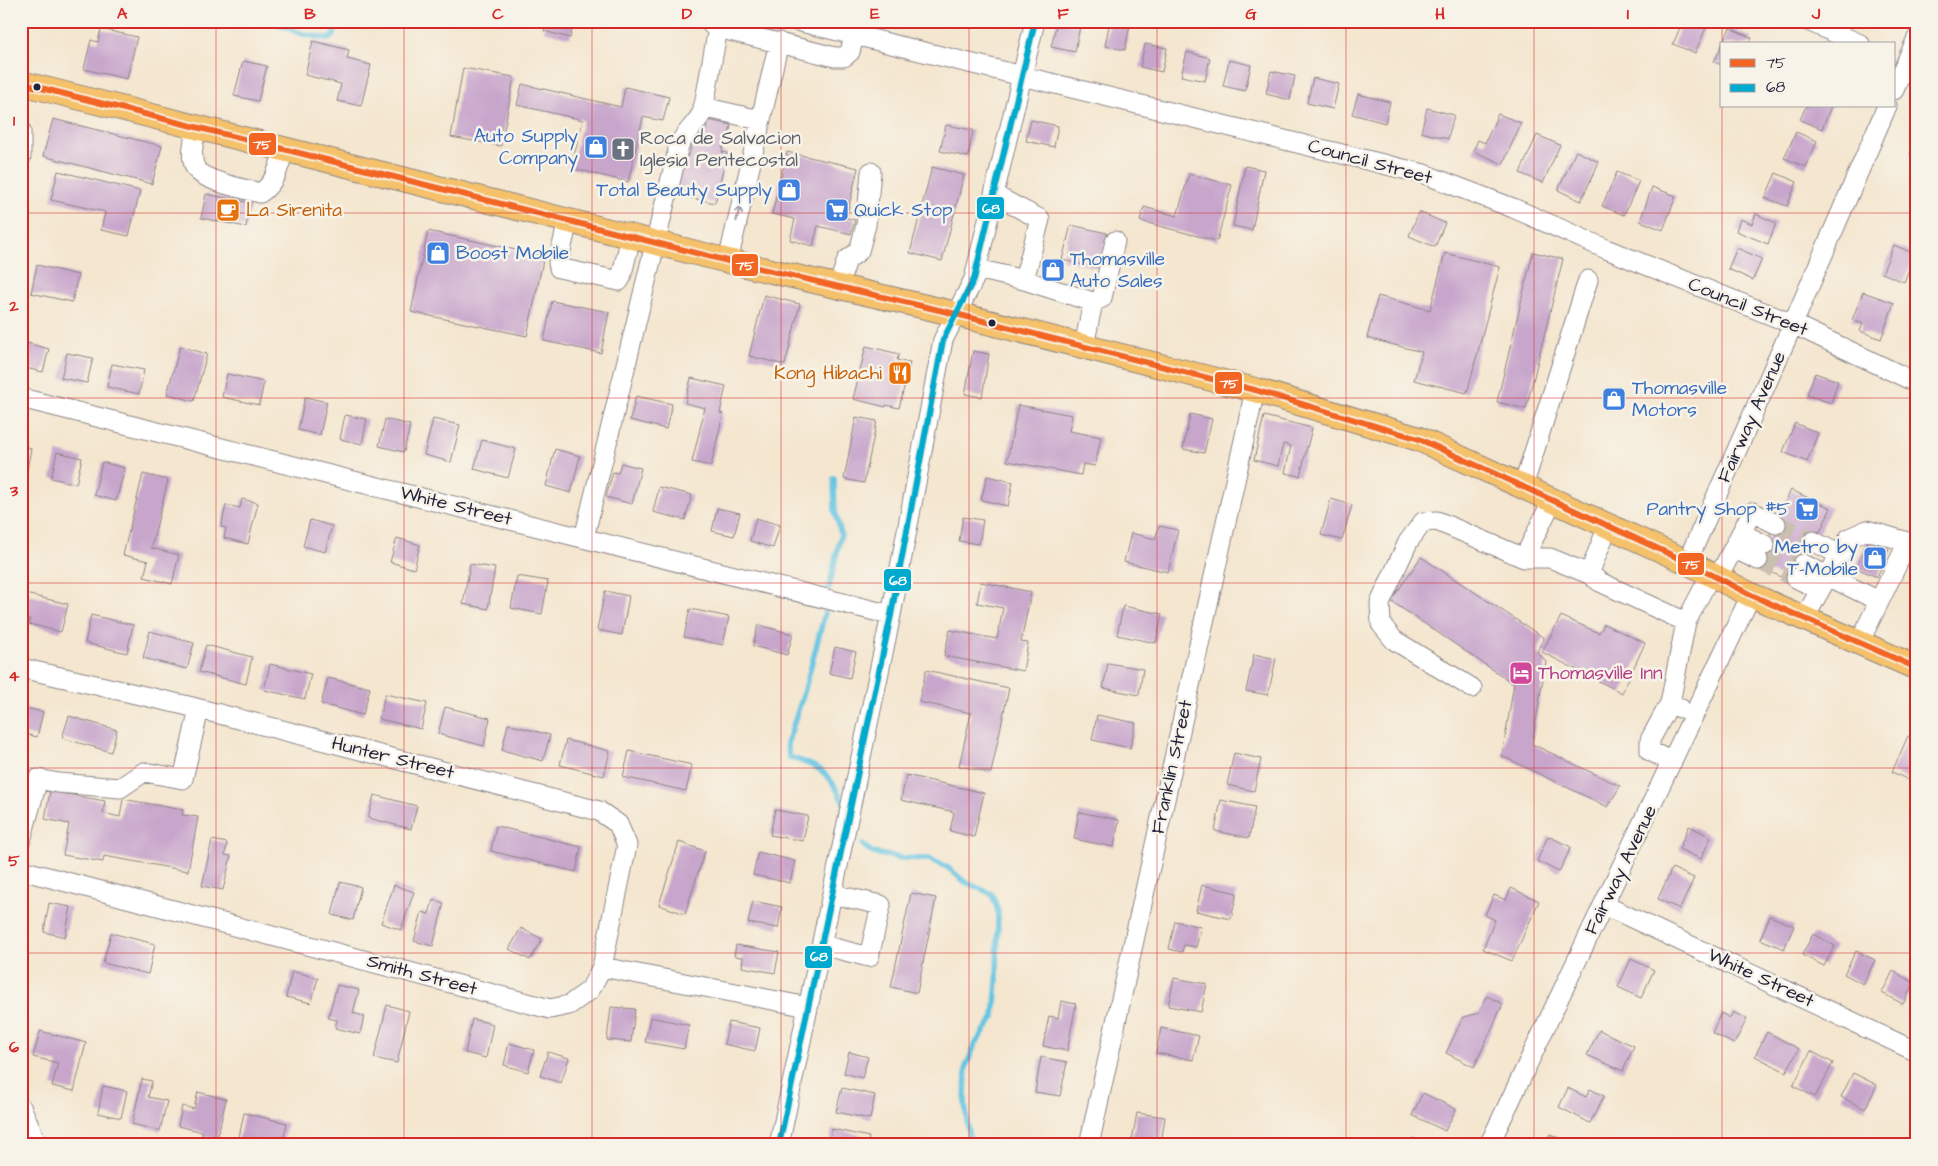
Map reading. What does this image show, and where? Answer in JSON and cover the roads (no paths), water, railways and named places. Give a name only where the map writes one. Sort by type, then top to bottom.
[{"type":"main road","points":[[21,83],[630,237],[1084,346],[1256,390],[1418,439],[1687,562],[1751,595],[1917,668]]},
{"type":"street","name":"Council Street","points":[[797,21],[1424,174],[1513,208],[1606,249],[1793,324],[1917,383]]},
{"type":"street","points":[[779,1145],[891,615],[943,340],[974,279],[1035,21]]},
{"type":"street","points":[[1808,21],[1855,42]]},
{"type":"street","points":[[584,538],[679,145],[684,134],[700,118],[703,107],[714,25],[835,56],[844,56],[850,52],[854,36]]},
{"type":"street","points":[[1896,86],[1917,38]]},
{"type":"street","points":[[728,261],[779,42]]},
{"type":"street","points":[[703,107],[760,120]]},
{"type":"street","name":"Fairway Avenue","points":[[1687,562],[1886,108]]},
{"type":"street","points":[[196,127],[192,156],[195,168],[206,177],[248,190],[260,192],[267,188],[276,174],[284,149]]},
{"type":"street","points":[[21,131],[21,157]]},
{"type":"street","points":[[838,287],[848,260],[859,251],[866,225],[871,172]]},
{"type":"street","points":[[994,194],[1040,219],[1024,280]]},
{"type":"street","points":[[568,221],[558,263],[559,268],[619,282],[630,237]]},
{"type":"street","points":[[977,268],[1024,280],[1093,302],[1102,298],[1115,241]]},
{"type":"street","points":[[1523,487],[1588,280]]},
{"type":"street","points":[[1084,346],[1093,302]]},
{"type":"street","name":"Franklin Street","points":[[1089,1145],[1256,390]]},
{"type":"street","name":"White Street","points":[[21,398],[891,615]]},
{"type":"street","points":[[1524,558],[1552,501]]},
{"type":"street","points":[[1672,762],[1650,751],[1650,740],[1670,703],[1686,622],[1737,541],[1752,512],[1776,524]]},
{"type":"street","points":[[1472,688],[1394,640],[1381,624],[1380,603],[1408,542],[1423,522],[1437,521],[1524,558],[1550,558],[1589,574],[1600,582],[1686,622]]},
{"type":"street","points":[[1589,574],[1608,526]]},
{"type":"street","points":[[1804,619],[1849,538],[1866,530],[1908,542],[1859,643]]},
{"type":"street","points":[[1737,541],[1762,553]]},
{"type":"street","points":[[1813,541],[1840,555]]},
{"type":"street","points":[[1800,571],[1824,583],[1880,601]]},
{"type":"street","name":"Fairway Avenue","points":[[1489,1145],[1751,595]]},
{"type":"street","name":"Hunter Street","points":[[21,668],[199,708],[599,811],[618,824],[627,845],[602,966]]},
{"type":"street","points":[[1670,703],[1694,715]]},
{"type":"street","points":[[21,840],[38,779],[58,783],[120,788],[144,772],[183,779],[199,708]]},
{"type":"street","name":"Smith Street","points":[[21,870],[550,1009],[569,1005],[590,990],[602,966]]},
{"type":"street","points":[[822,945],[869,957],[881,905],[832,894]]},
{"type":"street","name":"White Street","points":[[1604,905],[1917,1052]]},
{"type":"street","points":[[602,966],[808,1007]]},
{"type":"street","points":[[21,1107],[40,1144]]},
{"type":"waterway","points":[[272,21],[302,34],[329,39],[334,35],[336,21]]},
{"type":"waterway","points":[[897,27],[898,21]]},
{"type":"waterway","points":[[829,588],[841,534],[835,511],[834,478]]},
{"type":"waterway","points":[[825,613],[805,689],[787,744],[789,757],[808,763],[822,771],[832,782],[842,800]]},
{"type":"waterway","points":[[863,845],[873,853],[902,858],[929,859],[947,867],[965,882],[992,894],[998,911],[997,980],[994,1017],[976,1043],[966,1066],[965,1102],[969,1139]]},
{"type":"tunnel","points":[[1776,524],[1813,541]]},
{"type":"tunnel","points":[[1765,545],[1803,564]]},
{"type":"tunnel","points":[[1758,560],[1796,578]]},
{"type":"place","name":"Auto Supply Company","points":[[596,147]]},
{"type":"place","name":"Roca de Salvacion Iglesia Pentecostal","points":[[623,149]]},
{"type":"place","name":"Total Beauty Supply","points":[[789,190]]},
{"type":"place","name":"La Sirenita","points":[[228,210]]},
{"type":"place","name":"Quick Stop","points":[[837,210]]},
{"type":"place","name":"Boost Mobile","points":[[438,253]]},
{"type":"place","name":"Thomasville Auto Sales","points":[[1053,270]]},
{"type":"place","name":"Kong Hibachi","points":[[900,373]]},
{"type":"place","name":"Thomasville Motors","points":[[1614,399]]},
{"type":"place","name":"Pantry Shop #5","points":[[1807,509]]},
{"type":"place","name":"Metro by T-Mobile","points":[[1875,558]]},
{"type":"place","name":"Thomasville Inn","points":[[1521,673]]}]
